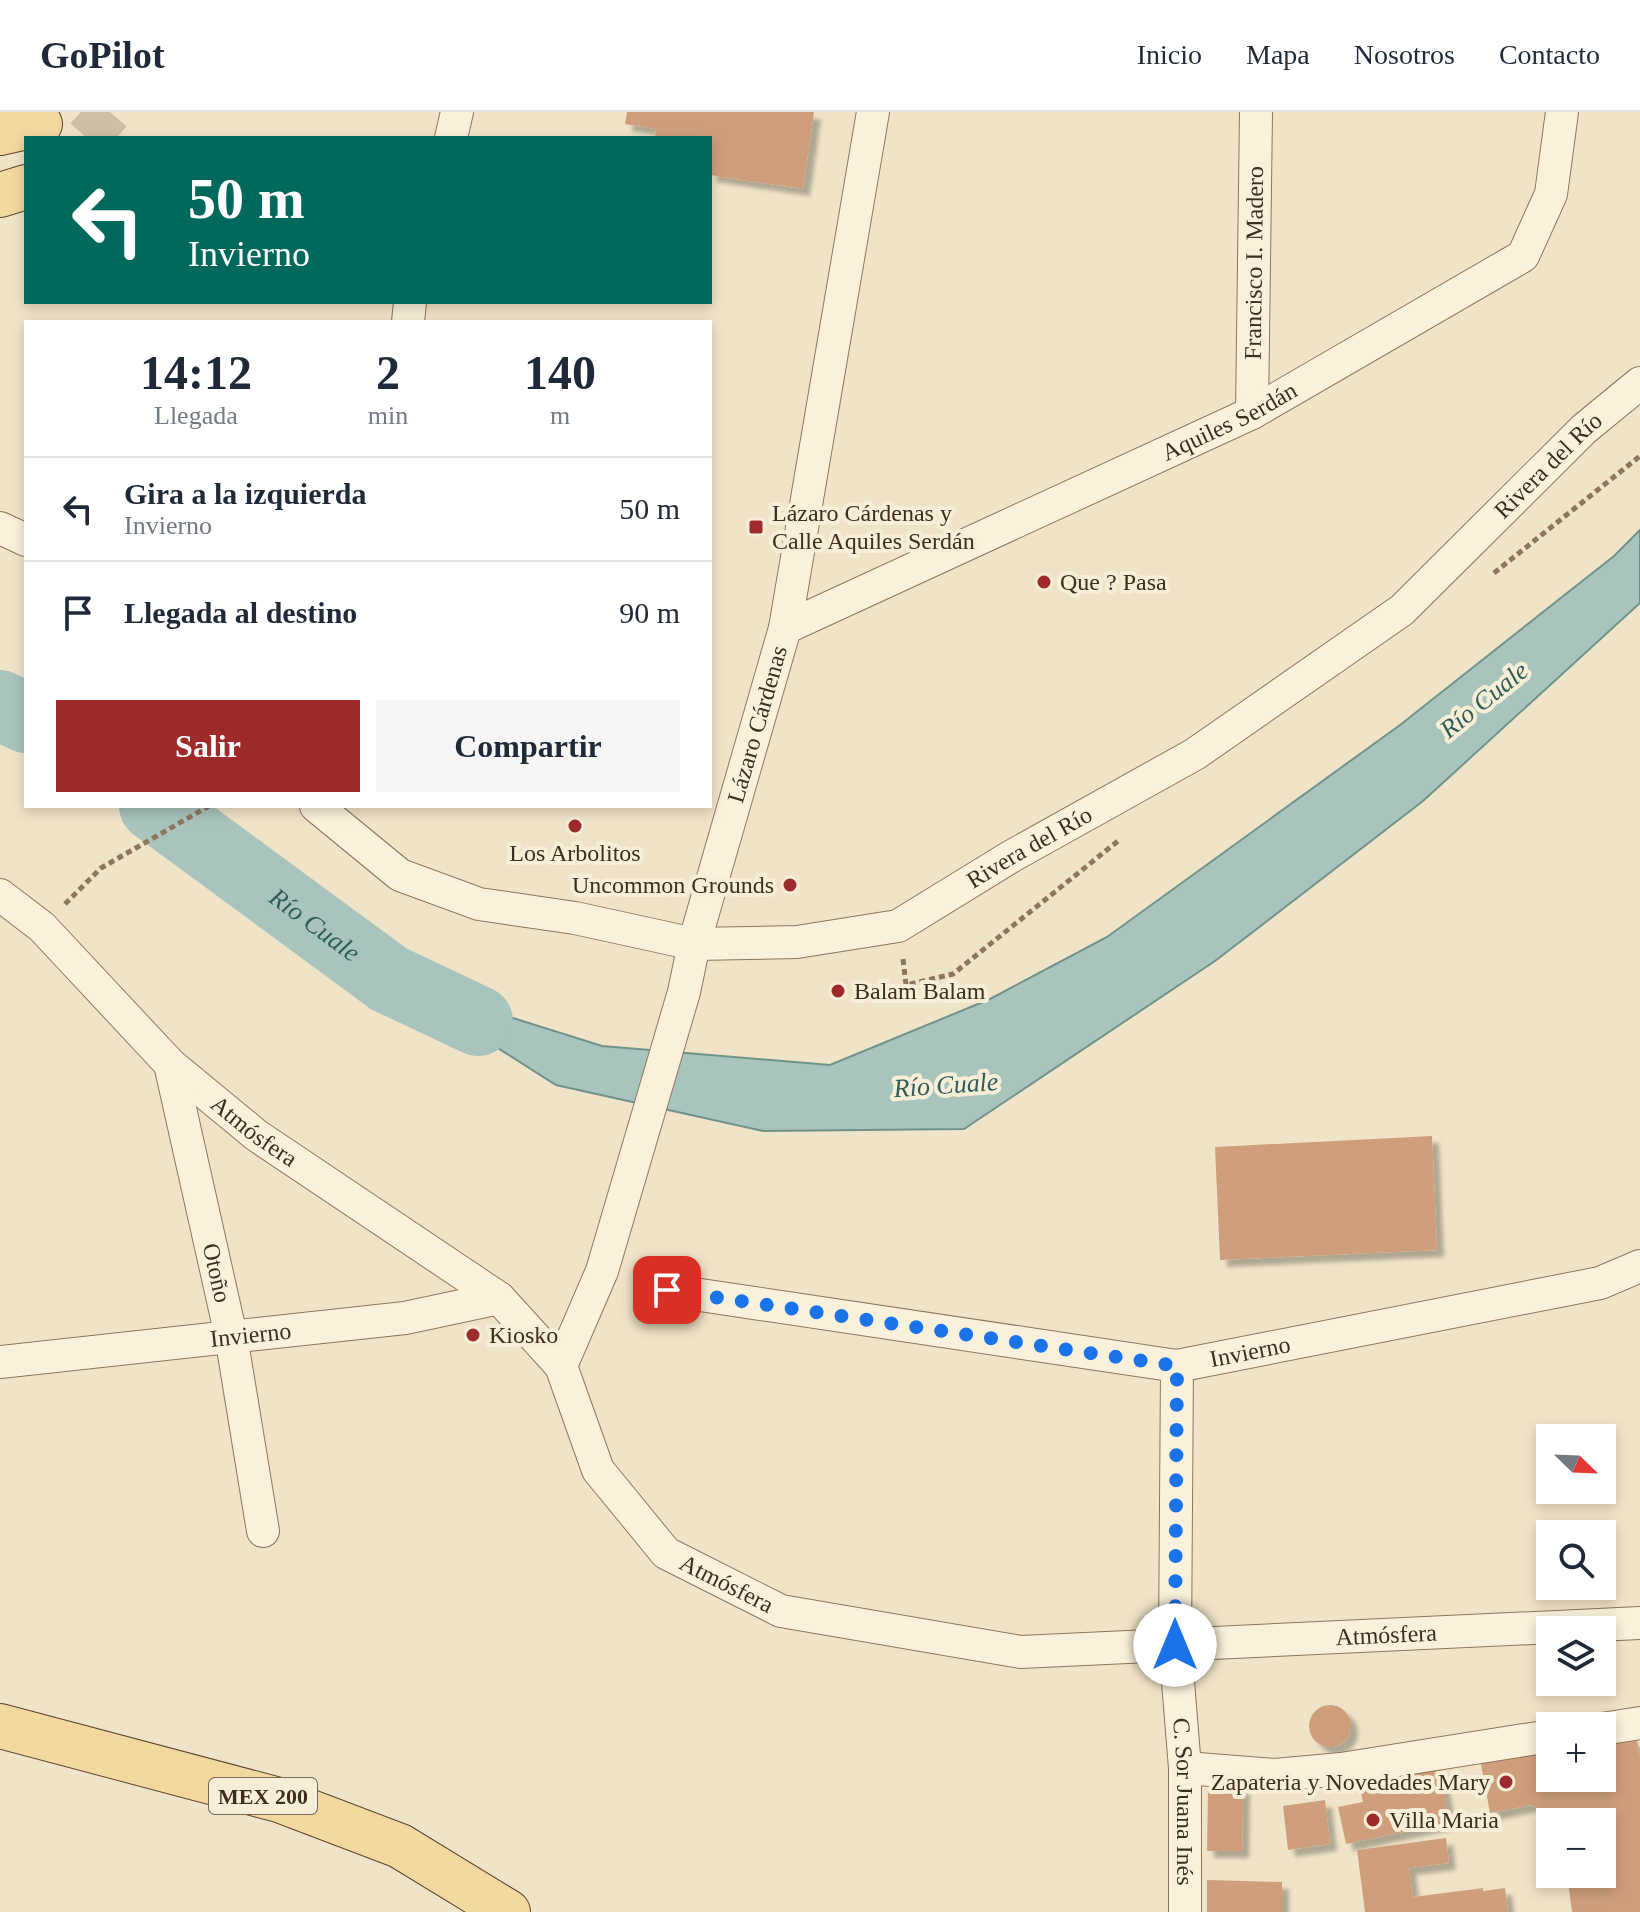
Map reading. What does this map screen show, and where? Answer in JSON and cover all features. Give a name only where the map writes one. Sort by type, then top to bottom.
[{"type":"main road","points":[[0,195],[24,188]]},
{"type":"main road","name":"MEX 200","points":[[0,1726],[279,1800],[400,1846],[508,1912]]},
{"type":"street","points":[[451,136],[457,112]]},
{"type":"street","name":"Lázaro Cárdenas","points":[[561,1366],[602,1271],[684,992],[694,944],[785,628],[873,112]]},
{"type":"street","name":"Francisco I. Madero","points":[[1252,413],[1256,112]]},
{"type":"street","name":"Aquiles Serdán","points":[[785,628],[1252,413],[1523,256],[1551,194],[1562,112]]},
{"type":"street","name":"Rivera del Río","points":[[318,808],[400,875],[479,904],[575,918],[694,944],[797,942],[898,926],[1012,856],[1195,754],[1402,610],[1584,429],[1640,383]]},
{"type":"street","points":[[0,528],[24,539]]},
{"type":"street","name":"Atmósfera","points":[[0,895],[42,927],[170,1064],[256,1135],[499,1298],[561,1366],[598,1470],[666,1553],[781,1611],[1021,1652],[1640,1623]]},
{"type":"street","name":"Otoño","points":[[170,1064],[231,1336],[263,1531]]},
{"type":"street","name":"Invierno","points":[[667,1290],[1177,1366],[1600,1283],[1640,1266]]},
{"type":"street","name":"Invierno","points":[[0,1362],[405,1318],[499,1298]]},
{"type":"street","name":"C. Sor Juana Inés","points":[[1177,1366],[1175,1645],[1185,1768],[1185,1912]]},
{"type":"street","points":[[1616,1727],[1640,1723]]},
{"type":"street","points":[[1185,1768],[1275,1775],[1341,1769],[1536,1738]]},
{"type":"path","points":[[42,927],[101,868],[206,808]]},
{"type":"water","points":[[1640,530],[1640,603],[1423,801],[1215,961],[964,1129],[763,1131],[556,1085],[389,979],[602,1046],[830,1065],[990,999],[1107,937],[1400,725],[1614,556]]},
{"type":"building","points":[[627,112],[814,112],[803,189],[712,175],[712,136],[655,136],[656,129],[625,124]]},
{"type":"building","points":[[1432,1136],[1437,1250],[1220,1260],[1215,1147]]},
{"type":"building","points":[[1330,1705],[1345,1711],[1351,1726],[1345,1741],[1330,1747],[1315,1741],[1309,1726],[1315,1711]]},
{"type":"building","points":[[1637,1739],[1640,1757],[1640,1912],[1572,1912],[1569,1888],[1616,1888],[1616,1808],[1538,1808],[1531,1805],[1490,1813],[1480,1759],[1536,1750],[1536,1792],[1616,1792],[1616,1741]]},
{"type":"building","points":[[1440,1767],[1449,1822],[1346,1844],[1338,1807],[1363,1802],[1358,1781]]},
{"type":"building","points":[[1208,1787],[1243,1787],[1242,1851],[1207,1851]]},
{"type":"building","points":[[1325,1800],[1330,1844],[1288,1850],[1283,1806]]},
{"type":"building","points":[[1446,1838],[1449,1863],[1409,1868],[1413,1897],[1505,1888],[1508,1912],[1365,1912],[1357,1850]]},
{"type":"building","points":[[1207,1880],[1282,1882],[1282,1912],[1207,1912]]},
{"type":"waterway","name":"Río Cuale","points":[[0,705],[24,717]]},
{"type":"waterway","name":"Río Cuale","points":[[157,808],[389,979],[478,1021]]},
{"type":"tunnel","points":[[89,136],[110,112]]},
{"type":"place","name":"Lázaro Cárdenas y Calle Aquiles Serdán","points":[[756,527]]},
{"type":"place","name":"Que ? Pasa","points":[[1044,582]]},
{"type":"place","name":"Los Arbolitos","points":[[575,826]]},
{"type":"place","name":"Uncommon Grounds","points":[[790,885]]},
{"type":"place","name":"Balam Balam","points":[[838,991]]},
{"type":"place","name":"Kiosko","points":[[473,1335]]},
{"type":"place","name":"Zapateria y Novedades Mary","points":[[1506,1782]]},
{"type":"place","name":"Villa Maria","points":[[1373,1820]]},
{"type":"route","points":[[667,1290],[1177,1366],[1175,1645]]}]
